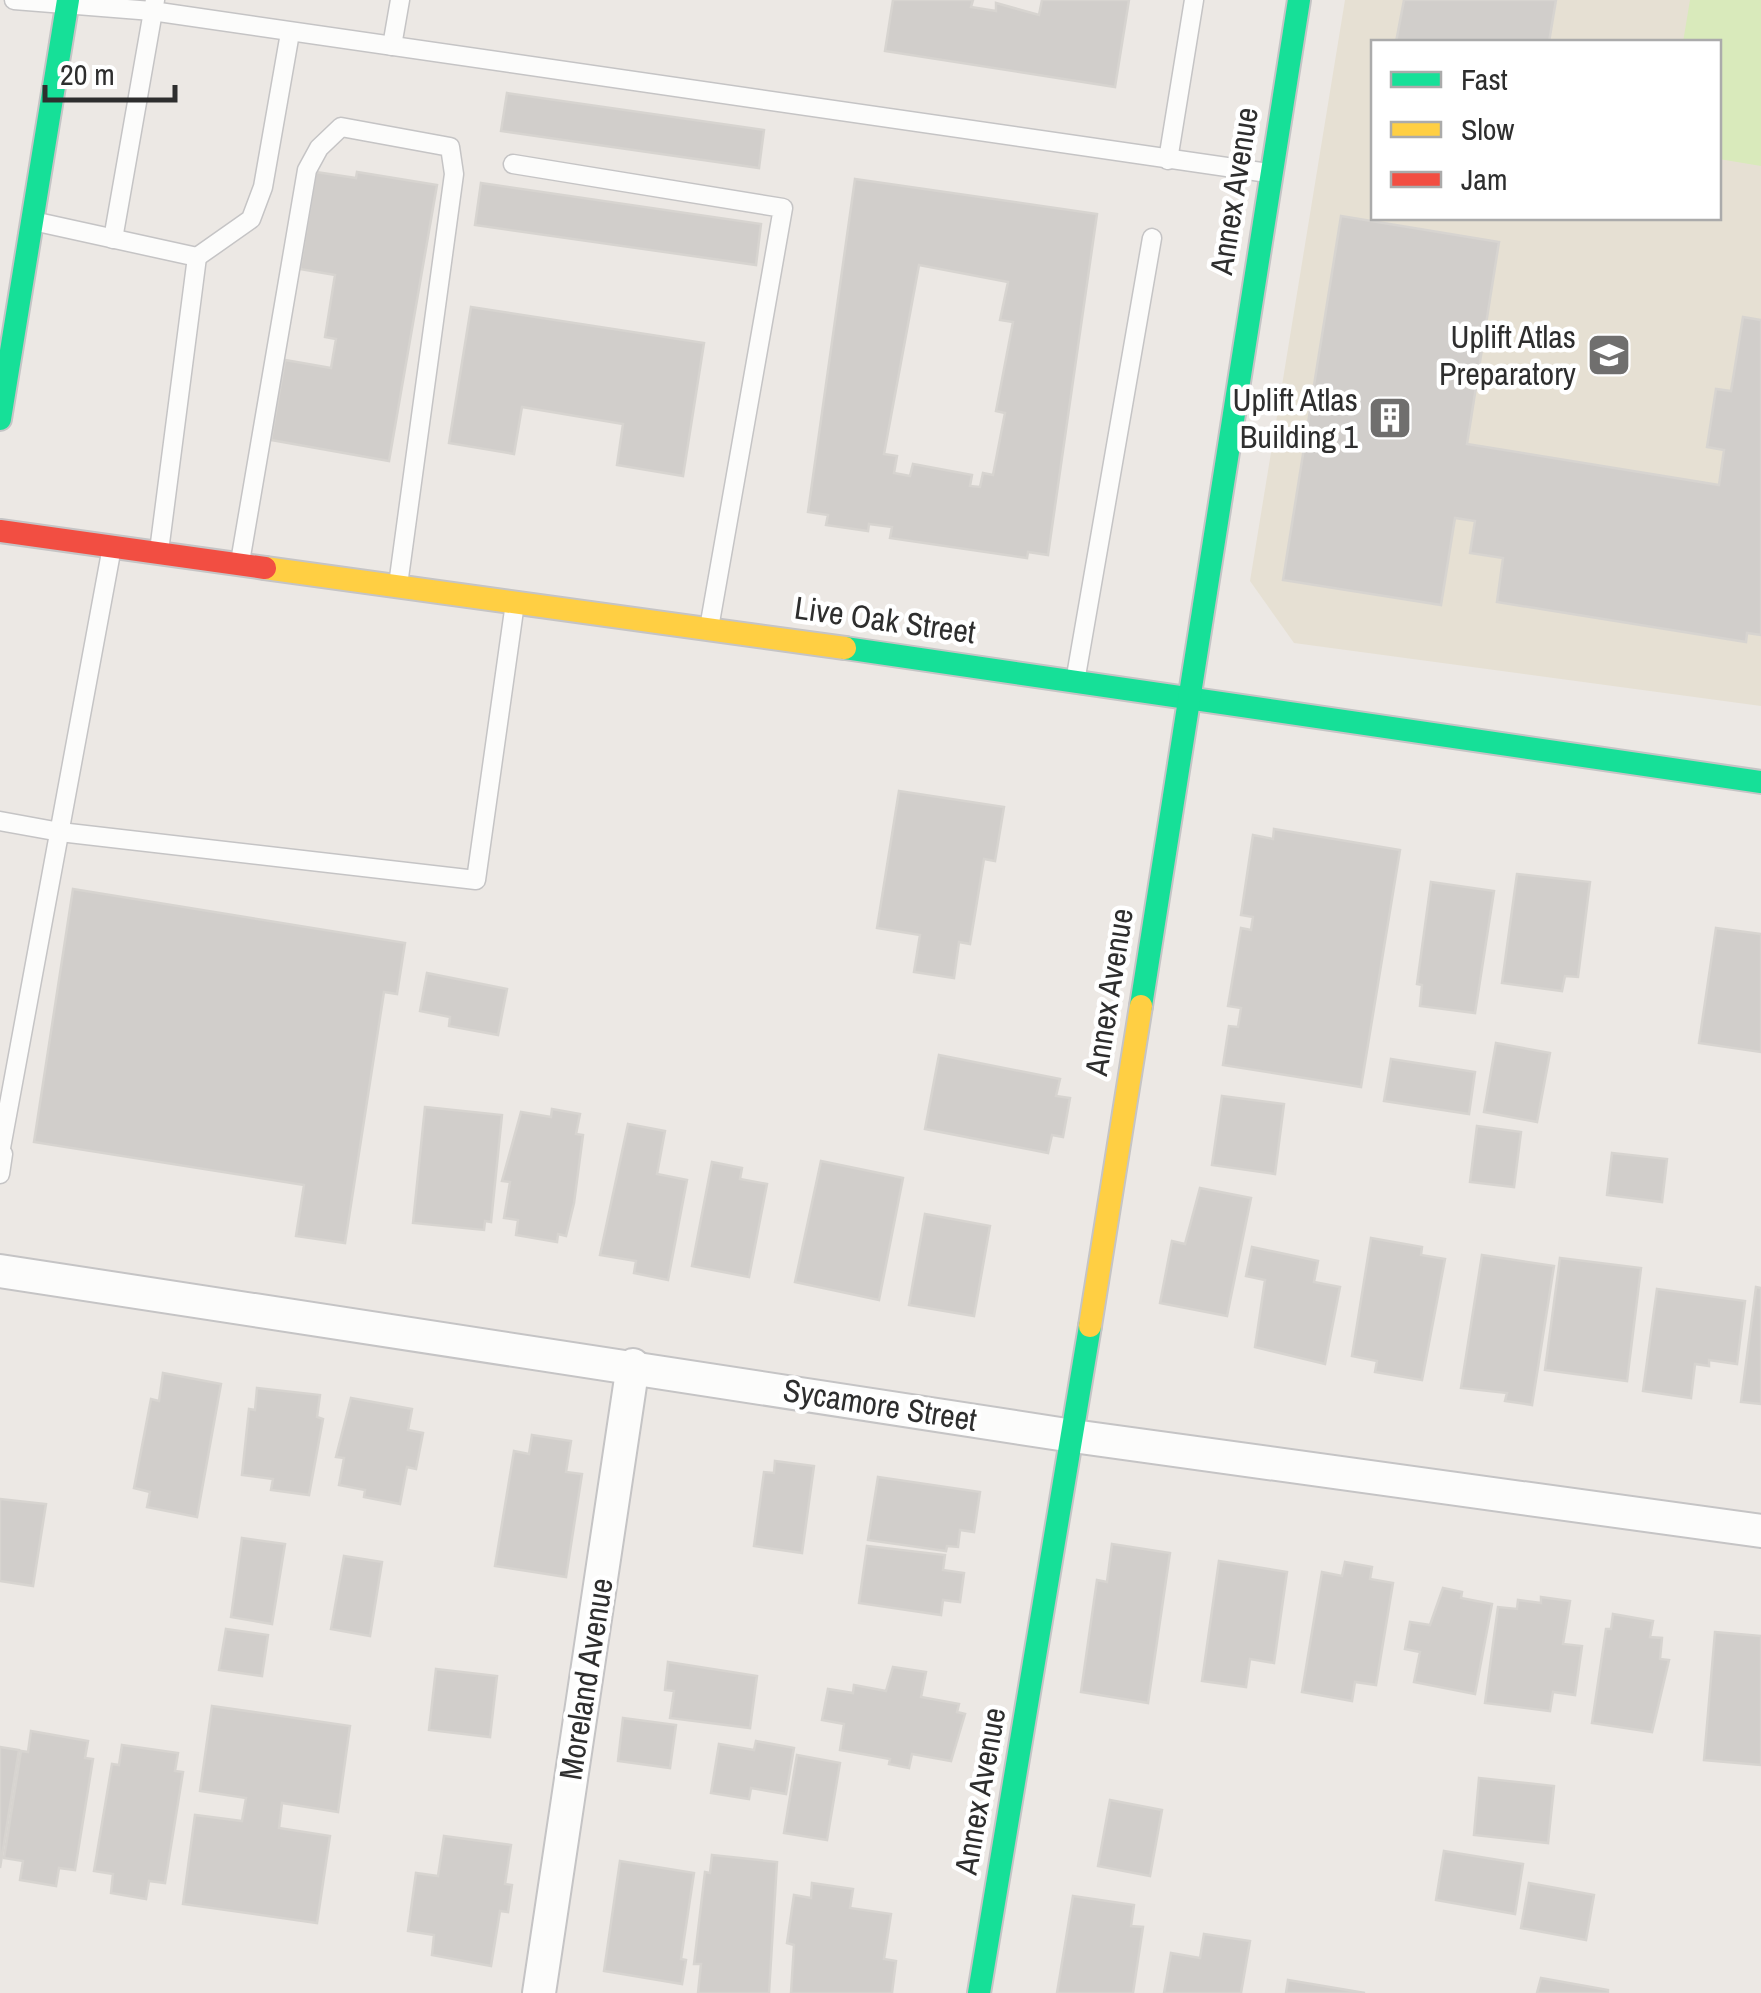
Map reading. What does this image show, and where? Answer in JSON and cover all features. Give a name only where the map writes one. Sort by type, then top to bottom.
[{"type":"street","name":"Annex Avenue","points":[[979,1993],[1073,1436],[1268,173],[1299,0]]},
{"type":"street","points":[[0,420],[11,279],[32,221],[68,2]]},
{"type":"street","name":"Live Oak Street","points":[[0,530],[1076,679],[1761,782]]},
{"type":"street","name":"Sycamore Street","points":[[0,1271],[633,1365],[1073,1436],[1761,1531]]},
{"type":"street","name":"Moreland Avenue","points":[[539,1993],[633,1365]]},
{"type":"lane","points":[[14,0],[153,5],[290,32],[1268,173]]},
{"type":"lane","points":[[392,46],[400,0]]},
{"type":"lane","points":[[1168,160],[1194,0]]},
{"type":"lane","points":[[113,239],[153,5]]},
{"type":"lane","points":[[32,221],[196,257],[250,219],[264,188],[290,32]]},
{"type":"lane","points":[[240,562],[307,170],[341,127],[450,146],[454,174],[398,586]]},
{"type":"lane","points":[[513,164],[784,208],[709,629]]},
{"type":"lane","points":[[1076,679],[1152,238]]},
{"type":"lane","points":[[158,552],[196,257]]},
{"type":"lane","points":[[0,1174],[112,546]]},
{"type":"lane","points":[[0,821],[60,832],[476,880],[515,602]]},
{"type":"shaded area","name":"Uplift Atlas Preparatory","points":[[1345,0],[1404,0],[1396,40],[1371,40],[1371,220],[1721,220],[1721,40],[1549,40],[1556,0],[1761,0],[1761,320],[1743,318],[1731,391],[1716,390],[1707,446],[1724,450],[1719,485],[1467,444],[1499,242],[1341,216],[1284,580],[1441,605],[1455,518],[1475,521],[1470,553],[1503,558],[1497,602],[1745,642],[1747,633],[1761,635],[1761,706],[1294,643],[1250,581]]},
{"type":"green space","points":[[1690,0],[1761,0],[1761,166],[1721,159],[1721,40],[1683,40]]},
{"type":"building","points":[[893,0],[973,0],[971,7],[996,11],[996,3],[1039,15],[1042,0],[1129,0],[1115,87],[885,51]]},
{"type":"building","points":[[1404,0],[1556,0],[1549,40],[1396,40]]},
{"type":"building","points":[[507,93],[764,130],[759,168],[501,131]]},
{"type":"building","points":[[316,172],[356,178],[357,172],[437,185],[389,461],[271,440],[285,360],[331,368],[336,339],[325,337],[335,275],[300,269]]},
{"type":"building","points":[[855,179],[1097,214],[1048,555],[1028,552],[1027,558],[890,538],[892,527],[869,524],[868,531],[826,525],[828,515],[808,512]],"holes":[[[919,265],[1008,282],[1000,320],[1013,322],[996,411],[1005,413],[993,475],[983,473],[980,487],[970,486],[972,475],[913,464],[910,476],[894,473],[897,456],[884,454]]]},
{"type":"building","points":[[481,183],[761,224],[756,265],[475,225]]},
{"type":"building","name":"Uplift Atlas Building 1","points":[[1341,216],[1499,242],[1467,444],[1719,485],[1724,450],[1707,447],[1716,389],[1731,391],[1743,317],[1761,320],[1761,635],[1747,633],[1746,642],[1497,602],[1503,558],[1470,553],[1475,521],[1455,518],[1441,605],[1283,580]]},
{"type":"building","points":[[471,307],[704,343],[683,476],[617,465],[623,424],[522,407],[514,454],[449,443]]},
{"type":"building","points":[[899,791],[1004,807],[995,861],[984,859],[970,944],[959,942],[954,978],[914,972],[920,935],[877,928]]},
{"type":"building","points":[[1274,829],[1400,850],[1361,1087],[1223,1065],[1229,1026],[1238,1027],[1241,1008],[1228,1006],[1241,928],[1251,930],[1253,917],[1241,915],[1253,835],[1273,839]]},
{"type":"building","points":[[1517,874],[1590,882],[1578,977],[1565,976],[1562,991],[1502,983]]},
{"type":"building","points":[[1431,882],[1494,891],[1475,1013],[1420,1006],[1422,985],[1417,984]]},
{"type":"building","points":[[73,889],[405,943],[397,994],[384,992],[345,1243],[296,1236],[304,1185],[34,1142]]},
{"type":"building","points":[[1716,928],[1761,934],[1761,1052],[1699,1043]]},
{"type":"building","points":[[427,973],[507,989],[498,1035],[449,1026],[450,1017],[420,1011]]},
{"type":"building","points":[[1496,1043],[1550,1053],[1537,1122],[1484,1112]]},
{"type":"building","points":[[939,1055],[1060,1079],[1056,1096],[1070,1098],[1063,1137],[1052,1135],[1048,1153],[925,1129]]},
{"type":"building","points":[[1391,1059],[1475,1072],[1469,1114],[1384,1101]]},
{"type":"building","points":[[1222,1096],[1284,1104],[1275,1174],[1212,1165]]},
{"type":"building","points":[[425,1107],[502,1115],[491,1222],[485,1221],[484,1230],[413,1223]]},
{"type":"building","points":[[552,1109],[580,1114],[576,1134],[583,1135],[566,1236],[558,1234],[557,1242],[516,1235],[518,1220],[504,1218],[510,1182],[502,1181],[521,1112],[551,1117]]},
{"type":"building","points":[[628,1124],[665,1131],[657,1174],[687,1180],[668,1280],[634,1273],[636,1261],[600,1255]]},
{"type":"building","points":[[1477,1126],[1521,1132],[1514,1187],[1470,1182]]},
{"type":"building","points":[[1612,1153],[1667,1159],[1662,1202],[1607,1195]]},
{"type":"building","points":[[821,1161],[903,1178],[879,1300],[795,1282]]},
{"type":"building","points":[[712,1162],[742,1168],[740,1179],[767,1184],[749,1277],[692,1266]]},
{"type":"building","points":[[1200,1188],[1251,1198],[1227,1316],[1160,1303],[1172,1241],[1185,1244]]},
{"type":"building","points":[[925,1214],[990,1226],[974,1316],[909,1305]]},
{"type":"building","points":[[1371,1238],[1422,1247],[1421,1255],[1445,1259],[1422,1380],[1375,1372],[1377,1361],[1352,1356]]},
{"type":"building","points":[[1252,1247],[1318,1261],[1314,1282],[1340,1287],[1325,1364],[1255,1347],[1265,1280],[1246,1276]]},
{"type":"building","points":[[1482,1255],[1554,1266],[1532,1405],[1505,1401],[1507,1393],[1461,1388]]},
{"type":"building","points":[[1560,1258],[1641,1268],[1627,1381],[1545,1370]]},
{"type":"building","points":[[1756,1287],[1761,1288],[1761,1404],[1741,1402]]},
{"type":"building","points":[[1657,1289],[1745,1301],[1737,1364],[1709,1360],[1709,1366],[1695,1364],[1691,1398],[1643,1391]]},
{"type":"building","points":[[163,1373],[221,1384],[197,1517],[147,1507],[150,1492],[134,1488],[151,1399],[159,1401]]},
{"type":"building","points":[[257,1388],[320,1395],[317,1417],[323,1419],[309,1495],[271,1490],[273,1479],[242,1475],[249,1409],[255,1410]]},
{"type":"building","points":[[351,1398],[412,1409],[408,1430],[423,1433],[416,1469],[407,1467],[400,1504],[364,1497],[365,1490],[339,1485],[344,1458],[336,1457]]},
{"type":"building","points":[[532,1435],[571,1441],[566,1472],[582,1474],[566,1577],[495,1566],[514,1451],[529,1454]]},
{"type":"building","points":[[775,1461],[814,1466],[802,1553],[754,1546],[764,1472],[774,1473]]},
{"type":"building","points":[[878,1477],[980,1492],[974,1532],[960,1530],[958,1547],[947,1546],[946,1551],[868,1540]]},
{"type":"building","points":[[0,1499],[46,1504],[33,1586],[0,1581]]},
{"type":"building","points":[[242,1538],[285,1544],[272,1624],[231,1617]]},
{"type":"building","points":[[1112,1544],[1170,1553],[1148,1703],[1081,1692],[1097,1580],[1107,1582]]},
{"type":"building","points":[[867,1546],[945,1555],[943,1570],[964,1573],[960,1602],[943,1600],[941,1615],[859,1603]]},
{"type":"building","points":[[344,1556],[382,1562],[370,1636],[331,1629]]},
{"type":"building","points":[[1219,1561],[1287,1572],[1274,1663],[1250,1659],[1246,1687],[1202,1681]]},
{"type":"building","points":[[1345,1562],[1372,1567],[1370,1579],[1393,1583],[1376,1685],[1355,1682],[1352,1701],[1302,1692],[1322,1572],[1342,1576]]},
{"type":"building","points":[[1443,1588],[1462,1592],[1461,1598],[1492,1604],[1475,1694],[1414,1682],[1420,1652],[1405,1649],[1410,1622],[1430,1625]]},
{"type":"building","points":[[1541,1597],[1570,1601],[1563,1644],[1582,1646],[1575,1695],[1553,1692],[1550,1711],[1485,1703],[1498,1607],[1517,1609],[1518,1600],[1541,1603]]},
{"type":"building","points":[[1613,1614],[1653,1621],[1650,1637],[1662,1638],[1660,1659],[1669,1660],[1652,1732],[1592,1723],[1606,1629],[1611,1629]]},
{"type":"building","points":[[226,1629],[268,1635],[262,1676],[219,1670]]},
{"type":"building","points":[[1715,1632],[1761,1636],[1761,1765],[1704,1760]]},
{"type":"building","points":[[668,1662],[757,1676],[750,1728],[670,1718],[674,1691],[665,1690]]},
{"type":"building","points":[[893,1667],[926,1672],[921,1697],[959,1704],[957,1712],[965,1714],[951,1761],[912,1754],[909,1768],[889,1764],[890,1759],[840,1750],[844,1724],[822,1720],[828,1689],[853,1693],[854,1685],[886,1691]]},
{"type":"building","points":[[436,1669],[497,1676],[490,1737],[429,1730]]},
{"type":"building","points":[[212,1706],[350,1726],[338,1812],[282,1803],[279,1828],[330,1836],[317,1923],[183,1904],[195,1815],[242,1821],[246,1798],[200,1791]]},
{"type":"building","points":[[623,1718],[676,1725],[670,1768],[618,1761]]},
{"type":"building","points":[[31,1731],[88,1741],[85,1758],[93,1759],[75,1870],[59,1868],[56,1886],[20,1880],[23,1861],[4,1858],[21,1751],[28,1752]]},
{"type":"building","points":[[756,1741],[794,1748],[786,1794],[751,1788],[749,1799],[711,1793],[719,1744],[754,1750]]},
{"type":"building","points":[[122,1745],[178,1753],[175,1771],[183,1772],[165,1883],[149,1881],[146,1899],[111,1893],[113,1874],[94,1871],[112,1764],[119,1765]]},
{"type":"building","points":[[0,1747],[19,1750],[0,1868]]},
{"type":"building","points":[[797,1755],[840,1763],[827,1840],[784,1833]]},
{"type":"building","points":[[1479,1778],[1554,1786],[1548,1843],[1474,1835]]},
{"type":"building","points":[[1110,1800],[1162,1810],[1150,1876],[1098,1866]]},
{"type":"building","points":[[444,1836],[511,1845],[505,1884],[512,1885],[508,1912],[500,1911],[491,1966],[432,1955],[434,1935],[408,1931],[416,1873],[438,1876]]},
{"type":"building","points":[[1444,1851],[1523,1864],[1515,1914],[1436,1900]]},
{"type":"building","points":[[712,1855],[777,1862],[769,1993],[698,1993],[701,1964],[694,1964],[705,1872],[710,1873]]},
{"type":"building","points":[[620,1861],[694,1873],[681,1959],[686,1960],[682,1984],[604,1971]]},
{"type":"building","points":[[812,1883],[853,1889],[850,1908],[891,1914],[884,1959],[896,1961],[892,1993],[791,1993],[794,1945],[787,1943],[794,1895],[811,1898]]},
{"type":"building","points":[[1529,1883],[1594,1895],[1586,1940],[1521,1928]]},
{"type":"building","points":[[1073,1896],[1134,1905],[1131,1926],[1143,1927],[1133,1993],[1057,1993]]},
{"type":"building","points":[[1204,1934],[1250,1941],[1241,1993],[1164,1993],[1171,1953],[1200,1958]]},
{"type":"building","points":[[1541,1978],[1608,1990],[1608,1993],[1537,1993]]},
{"type":"building","points":[[1288,1980],[1365,1993],[1286,1993]]},
{"type":"traffic: fast","points":[[0,419],[68,0]]},
{"type":"traffic: fast","points":[[1141,1006],[1299,0]]},
{"type":"traffic: fast","points":[[845,648],[1761,782]]},
{"type":"traffic: fast","points":[[979,1993],[1090,1326]]},
{"type":"traffic: slow","points":[[265,568],[845,648]]},
{"type":"traffic: slow","points":[[1090,1326],[1141,1006]]},
{"type":"traffic: jam","points":[[0,531],[265,568]]},
{"type":"place","name":"Uplift Atlas Preparatory","points":[[1609,355]]},
{"type":"place","name":"Uplift Atlas Building 1","points":[[1390,418]]}]
